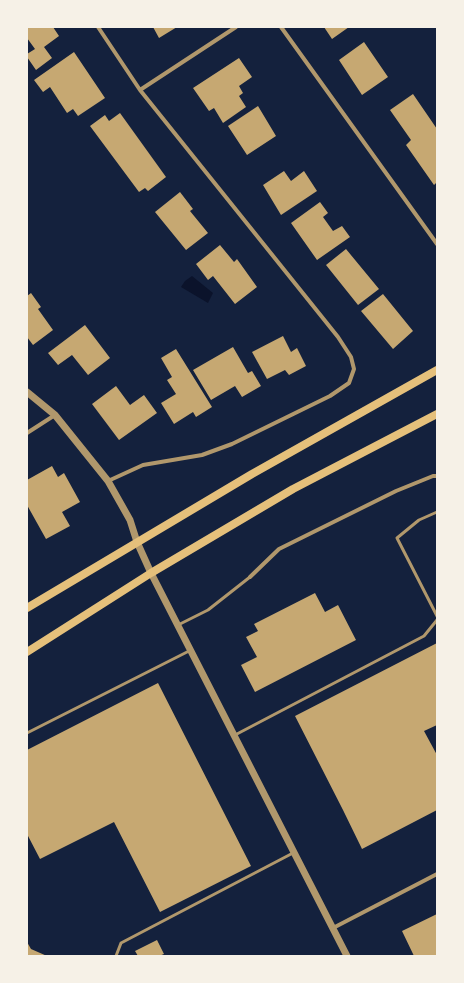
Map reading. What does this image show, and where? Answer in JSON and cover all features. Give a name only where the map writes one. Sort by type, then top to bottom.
[{"type":"main road","points":[[27,608],[259,470],[437,370]]},
{"type":"main road","points":[[27,652],[151,573],[293,489],[437,414]]},
{"type":"street","points":[[98,27],[140,90],[338,337],[350,357],[354,369],[349,382],[330,396],[232,444],[202,455],[143,465],[108,481]]},
{"type":"street","points":[[140,90],[236,27]]},
{"type":"street","points":[[281,27],[437,244]]},
{"type":"street","points":[[27,392],[55,415],[108,481],[130,520],[137,542],[151,573],[261,785],[347,956]]},
{"type":"street","points":[[27,432],[55,415]]},
{"type":"street","points":[[250,577],[279,549],[396,491],[433,476],[437,476]]},
{"type":"street","points":[[333,928],[437,874]]},
{"type":"lane","points":[[437,512],[419,520],[397,538],[437,616]]},
{"type":"lane","points":[[178,625],[208,610],[250,577]]},
{"type":"lane","points":[[235,735],[424,636],[437,620]]},
{"type":"lane","points":[[27,733],[191,650]]},
{"type":"lane","points":[[116,956],[121,943],[295,853]]},
{"type":"water","points":[[192,276],[213,293],[208,303],[181,287],[185,281]]},
{"type":"building","points":[[27,27],[53,27],[59,36],[44,47],[52,58],[36,70],[27,57],[27,54],[35,49],[27,38]]},
{"type":"building","points":[[153,27],[177,27],[159,38]]},
{"type":"building","points":[[324,27],[349,27],[332,39]]},
{"type":"building","points":[[364,42],[388,77],[362,95],[339,60]]},
{"type":"building","points":[[74,52],[105,98],[78,116],[73,109],[67,113],[50,87],[43,92],[34,80]]},
{"type":"building","points":[[239,58],[252,77],[239,86],[243,93],[239,96],[246,107],[223,123],[214,108],[209,111],[193,88]]},
{"type":"building","points":[[413,94],[437,129],[437,182],[434,185],[406,145],[411,140],[390,110]]},
{"type":"building","points":[[258,106],[276,136],[247,155],[228,126]]},
{"type":"building","points":[[120,113],[166,177],[148,191],[145,188],[139,192],[90,126],[105,115],[109,121]]},
{"type":"building","points":[[284,171],[291,181],[304,171],[317,191],[281,215],[263,185]]},
{"type":"building","points":[[180,192],[193,209],[190,211],[208,233],[186,250],[155,212]]},
{"type":"building","points":[[320,202],[328,213],[323,217],[333,231],[342,226],[350,237],[317,260],[291,223]]},
{"type":"building","points":[[220,245],[234,262],[237,259],[257,287],[235,304],[213,276],[208,280],[196,264]]},
{"type":"building","points":[[346,249],[379,289],[358,305],[326,265]]},
{"type":"building","points":[[31,293],[41,307],[38,309],[53,330],[33,345],[27,337],[27,296]]},
{"type":"building","points":[[383,294],[413,331],[393,349],[361,311]]},
{"type":"building","points":[[85,325],[110,358],[88,375],[72,355],[58,365],[48,353]]},
{"type":"building","points":[[283,336],[291,352],[297,348],[306,366],[289,375],[285,370],[267,379],[252,352]]},
{"type":"building","points":[[233,347],[248,373],[252,371],[261,386],[242,397],[235,386],[211,400],[193,370]]},
{"type":"building","points":[[176,349],[212,407],[196,417],[193,412],[174,424],[161,403],[176,394],[167,380],[172,377],[161,358]]},
{"type":"building","points":[[116,386],[130,405],[144,395],[157,413],[119,440],[92,404]]},
{"type":"building","points":[[52,466],[58,477],[64,473],[80,502],[62,512],[70,526],[46,539],[27,505],[27,480]]},
{"type":"building","points":[[315,593],[325,612],[338,605],[356,640],[255,692],[241,665],[257,657],[246,637],[258,631],[254,624]]},
{"type":"building","points":[[437,643],[437,725],[424,731],[437,755],[437,810],[362,849],[295,716]]},
{"type":"building","points":[[158,683],[251,866],[160,912],[114,822],[40,859],[27,834],[27,750]]},
{"type":"building","points":[[437,914],[437,956],[414,956],[402,931]]},
{"type":"building","points":[[157,940],[164,954],[159,956],[138,956],[135,951]]},
{"type":"building","points":[[27,942],[31,949],[47,956],[27,956]]}]
